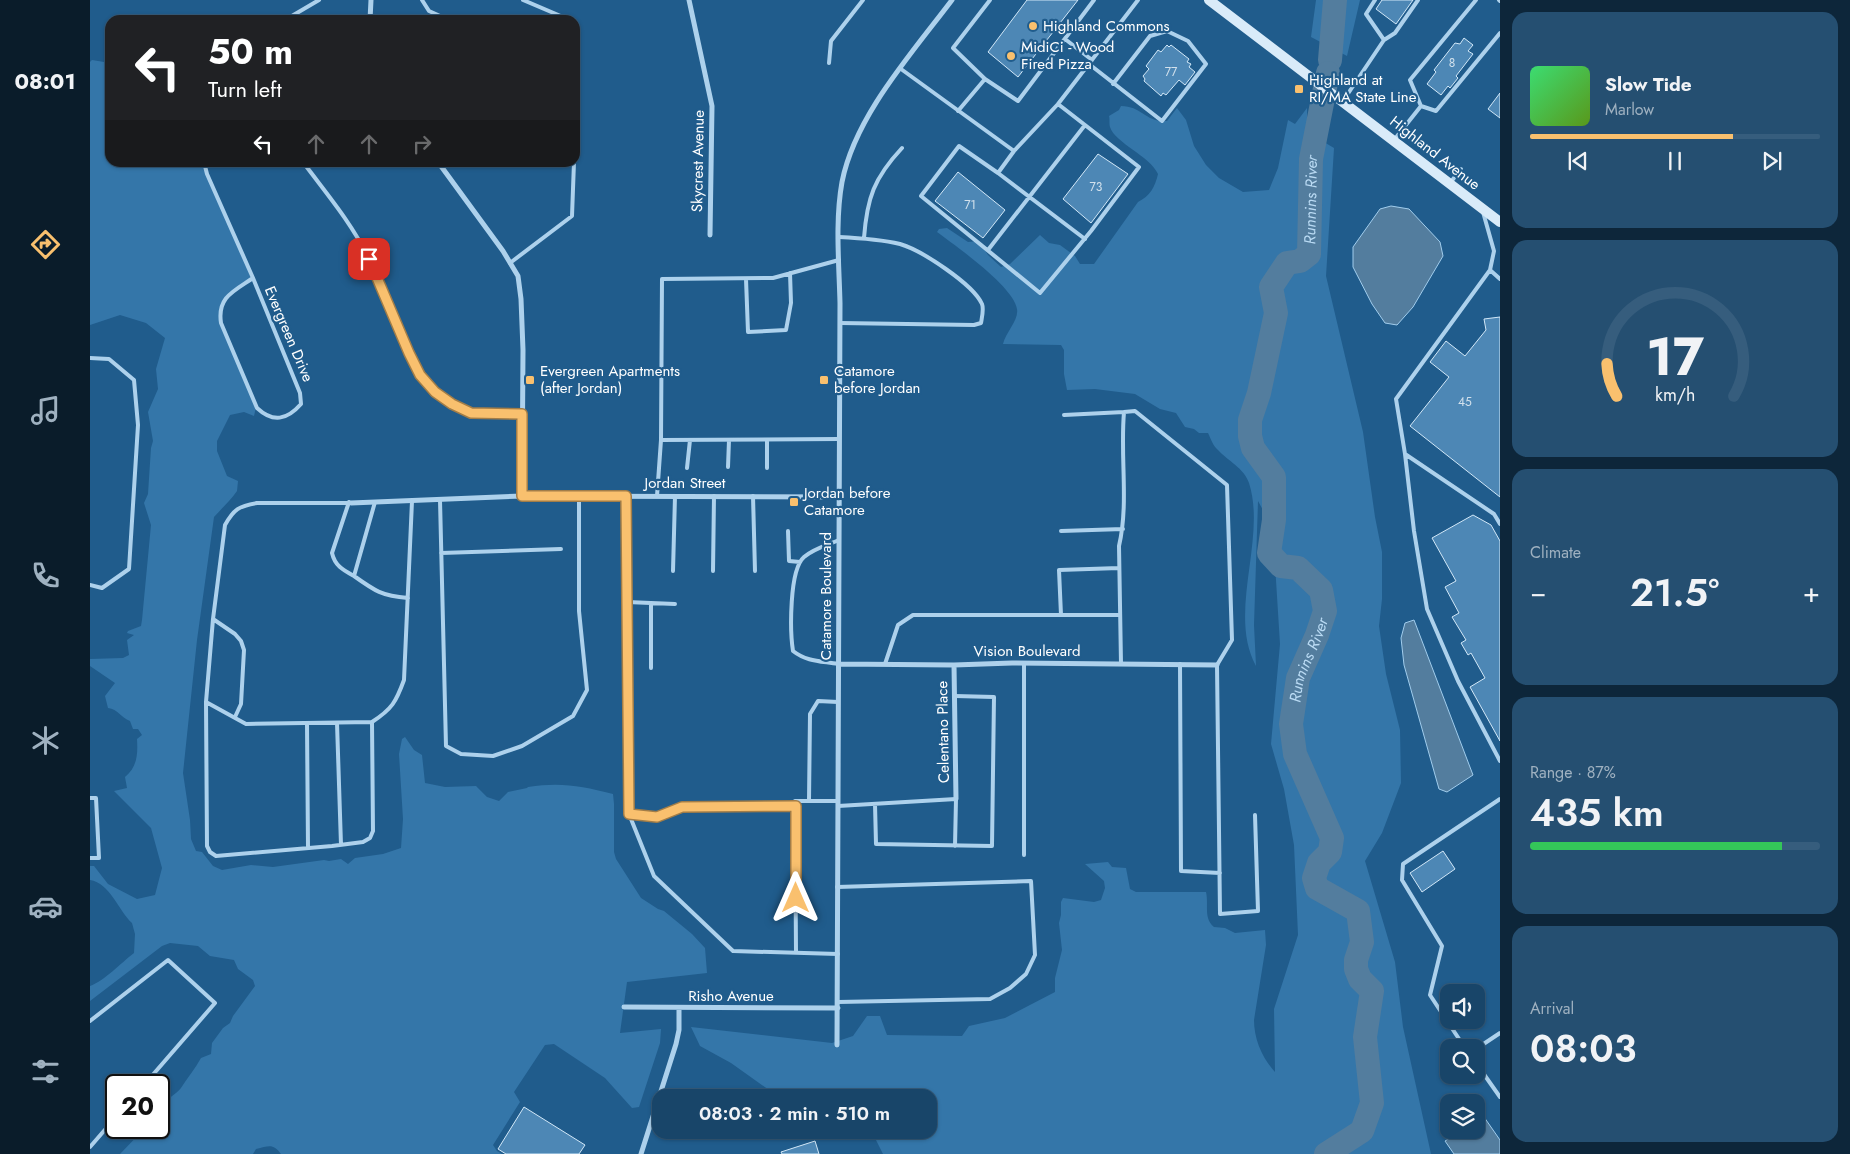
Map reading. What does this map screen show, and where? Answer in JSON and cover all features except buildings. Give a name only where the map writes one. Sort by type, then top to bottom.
[{"type":"main road","name":"Highland Avenue","points":[[1210,0],[1500,222]]},
{"type":"street","points":[[370,0],[370,15]]},
{"type":"street","name":"Skycrest Avenue","points":[[689,0],[712,106],[710,235]]},
{"type":"street","name":"Catamore Boulevard","points":[[837,1046],[840,323],[838,214],[843,181],[851,150],[864,121],[952,0]]},
{"type":"street","points":[[442,167],[518,276],[521,299],[522,496]]},
{"type":"street","name":"Jordan Street","points":[[350,502],[522,496],[839,497]]},
{"type":"street","name":"Vision Boulevard","points":[[838,664],[1217,665]]},
{"type":"street","name":"Celentano Place","points":[[954,665],[956,799]]},
{"type":"street","name":"Risho Avenue","points":[[624,1007],[679,1008],[838,1005]]},
{"type":"street","points":[[641,1154],[676,1044],[679,1030],[679,1008]]},
{"type":"lane","points":[[293,15],[319,0]]},
{"type":"lane","points":[[422,0],[429,11],[438,15]]},
{"type":"lane","points":[[523,0],[558,15]]},
{"type":"lane","points":[[829,64],[831,41],[863,0]]},
{"type":"lane","points":[[990,0],[953,48],[985,79],[1018,101],[1094,0]]},
{"type":"lane","points":[[998,173],[1014,151],[1058,104],[1138,0]]},
{"type":"lane","points":[[1375,0],[1366,14],[1384,40]]},
{"type":"lane","points":[[1343,101],[1384,40],[1395,33],[1418,0]]},
{"type":"lane","points":[[1476,0],[1410,80],[1421,106],[1436,111],[1500,33]]},
{"type":"lane","points":[[1088,64],[1162,121],[1206,64],[1188,41],[1167,31],[1150,36],[1114,84]]},
{"type":"lane","points":[[1065,39],[1092,60]]},
{"type":"lane","points":[[901,69],[1014,151]]},
{"type":"lane","points":[[958,111],[985,79]]},
{"type":"lane","points":[[1058,104],[1139,167],[1085,239],[1040,293],[921,196],[959,146],[1085,239]]},
{"type":"lane","points":[[1394,140],[1421,106]]},
{"type":"lane","points":[[988,250],[1085,125]]},
{"type":"lane","points":[[864,238],[868,205],[874,187],[892,159],[902,148]]},
{"type":"lane","name":"Evergreen Drive","points":[[205,167],[206,174],[253,278],[300,393],[301,404],[293,414],[280,418],[266,416],[257,408],[221,323],[219,313],[221,304],[229,294],[253,278]]},
{"type":"lane","points":[[307,167],[356,234],[369,259],[420,375],[435,392],[452,404],[471,413],[522,414]]},
{"type":"lane","points":[[510,263],[572,216],[574,167]]},
{"type":"lane","points":[[1449,184],[1461,169]]},
{"type":"lane","points":[[1483,210],[1494,251],[1490,270],[1396,399],[1405,454],[1414,532],[1427,608],[1458,681],[1500,761]]},
{"type":"lane","points":[[839,237],[864,238],[902,245],[922,254],[971,288],[983,305],[981,323],[974,325],[840,323]]},
{"type":"lane","points":[[657,496],[661,440],[662,279],[773,278],[839,260]]},
{"type":"lane","points":[[1490,270],[1500,279]]},
{"type":"lane","points":[[746,279],[748,332],[786,330],[791,303],[790,273]]},
{"type":"lane","points":[[90,358],[109,358],[134,380],[138,425],[129,569],[102,588],[90,585]]},
{"type":"lane","points":[[1064,416],[1135,411],[1227,485],[1232,640],[1217,665],[1220,914],[1258,911],[1255,815]]},
{"type":"lane","points":[[1121,664],[1119,546],[1123,529],[1122,438],[1124,412]]},
{"type":"lane","points":[[661,440],[839,440]]},
{"type":"lane","points":[[687,468],[690,440]]},
{"type":"lane","points":[[728,466],[729,440]]},
{"type":"lane","points":[[767,440],[768,468]]},
{"type":"lane","points":[[1405,454],[1494,514],[1500,524]]},
{"type":"lane","points":[[440,500],[446,746],[461,754],[494,756],[522,746],[573,716],[587,690],[579,611],[579,496]]},
{"type":"lane","points":[[626,496],[629,814],[654,876],[733,951],[838,954]]},
{"type":"lane","points":[[674,571],[675,496]]},
{"type":"lane","points":[[714,496],[714,571]]},
{"type":"lane","points":[[753,496],[756,571]]},
{"type":"lane","points":[[206,702],[246,724],[372,722],[382,716],[395,703],[404,680],[412,501]]},
{"type":"lane","points":[[372,722],[373,831],[370,838],[363,842],[308,848],[216,856],[210,852],[207,846],[206,702],[213,619],[225,525],[232,512],[243,505],[257,503],[350,502],[332,553],[337,566],[380,594],[408,598]]},
{"type":"lane","points":[[354,576],[375,502]]},
{"type":"lane","points":[[1062,532],[1123,529]]},
{"type":"lane","points":[[788,530],[789,561],[800,562]]},
{"type":"lane","points":[[838,664],[815,662],[793,651],[791,625],[792,598],[800,562],[804,556],[822,546],[839,540]]},
{"type":"lane","points":[[441,553],[561,549]]},
{"type":"lane","points":[[1061,615],[1059,570],[1119,568]]},
{"type":"lane","points":[[627,602],[675,604]]},
{"type":"lane","points":[[651,603],[651,668]]},
{"type":"lane","points":[[886,664],[898,625],[913,615],[1120,615]]},
{"type":"lane","points":[[213,619],[235,634],[241,641],[244,650],[241,704],[235,717]]},
{"type":"lane","points":[[1024,663],[1024,855]]},
{"type":"lane","points":[[1180,664],[1181,872],[1220,873]]},
{"type":"lane","points":[[875,804],[876,844],[992,846],[994,697],[955,696]]},
{"type":"lane","points":[[809,801],[810,714],[818,701],[838,702]]},
{"type":"lane","points":[[307,723],[308,848]]},
{"type":"lane","points":[[337,723],[341,845]]},
{"type":"lane","points":[[90,798],[96,798],[99,858],[90,858]]},
{"type":"lane","points":[[796,953],[795,801],[875,804],[956,799],[955,846]]},
{"type":"lane","points":[[1459,1039],[1430,996],[1442,946],[1402,880],[1403,864],[1500,799]]},
{"type":"lane","points":[[629,814],[657,817],[682,807],[796,806]]},
{"type":"lane","points":[[837,887],[1031,881],[1035,955],[1026,974],[1010,988],[990,999],[838,1005]]},
{"type":"lane","points":[[90,1021],[168,960],[216,1003],[154,1074]]},
{"type":"lane","points":[[1485,1043],[1500,1033]]},
{"type":"lane","points":[[1485,1076],[1500,1097]]},
{"type":"lane","points":[[90,1147],[105,1130]]},
{"type":"shaded area","points":[[1316,0],[1360,0],[1347,56],[1311,37]]},
{"type":"shaded area","points":[[92,60],[105,62],[105,167],[206,167],[251,278],[226,298],[222,303],[219,316],[256,407],[254,416],[244,412],[230,415],[217,441],[217,451],[227,476],[238,481],[237,491],[214,517],[197,640],[183,773],[191,839],[196,851],[202,852],[213,866],[222,870],[251,865],[273,867],[341,859],[348,864],[355,858],[383,854],[401,848],[403,819],[399,754],[402,739],[405,737],[414,750],[422,755],[425,783],[445,787],[476,786],[487,797],[499,801],[508,792],[528,787],[551,785],[581,787],[613,794],[614,852],[616,859],[641,898],[664,911],[692,934],[705,948],[707,973],[627,982],[620,1033],[661,1029],[660,1043],[639,1107],[632,1108],[605,1078],[554,1044],[545,1045],[514,1092],[520,1102],[493,1145],[502,1154],[281,1154],[276,1148],[270,1146],[256,1149],[253,1154],[120,1154],[134,1139],[170,1139],[170,1098],[181,1088],[201,1058],[211,1054],[212,1043],[223,1028],[230,1023],[255,986],[253,980],[238,969],[234,960],[210,956],[198,946],[170,943],[162,946],[90,1001],[90,986],[107,976],[134,953],[135,934],[132,923],[108,891],[97,882],[90,880],[90,866],[94,866],[108,884],[137,899],[155,895],[162,868],[151,828],[114,791],[127,788],[125,777],[134,765],[137,755],[137,739],[142,735],[138,729],[133,729],[130,721],[108,708],[105,696],[115,683],[90,666],[90,659],[123,658],[129,655],[127,640],[134,635],[127,633],[141,626],[151,525],[144,503],[148,494],[153,441],[148,412],[158,389],[156,369],[165,338],[146,323],[120,315],[90,325],[90,62]]},
{"type":"shaded area","points":[[1121,106],[1128,107],[1154,120],[1167,121],[1177,108],[1186,120],[1194,146],[1206,165],[1219,178],[1243,192],[1269,190],[1278,168],[1288,120],[1295,124],[1307,108],[1307,132],[1334,148],[1326,276],[1363,432],[1382,552],[1382,599],[1379,626],[1386,674],[1400,730],[1401,783],[1382,833],[1365,861],[1395,962],[1403,1027],[1431,1154],[883,1154],[876,1139],[937,1139],[937,1089],[768,1089],[731,1063],[700,1046],[691,1027],[832,1043],[853,1036],[867,1016],[880,1016],[887,1035],[962,1036],[969,1026],[1005,1018],[1055,992],[1055,978],[1062,950],[1059,923],[1061,902],[1063,898],[1094,902],[1101,900],[1105,888],[1104,881],[1085,864],[1108,862],[1112,867],[1126,868],[1130,889],[1136,892],[1206,892],[1207,915],[1214,927],[1225,928],[1235,933],[1265,930],[1266,945],[1254,1027],[1266,1061],[1275,1072],[1274,1009],[1298,935],[1294,845],[1284,789],[1271,744],[1280,644],[1275,564],[1269,521],[1258,501],[1254,625],[1256,666],[1248,645],[1245,623],[1254,528],[1253,505],[1247,478],[1216,448],[1208,433],[1199,433],[1194,429],[1185,427],[1176,413],[1160,409],[1135,394],[1095,389],[1067,390],[1064,374],[1064,350],[1061,345],[1003,344],[1017,313],[1013,300],[1006,290],[983,268],[937,232],[939,229],[947,228],[968,242],[979,241],[988,255],[1001,267],[1010,264],[1040,235],[1049,243],[1060,245],[1075,256],[1080,264],[1094,264],[1138,202],[1151,191],[1158,174],[1148,161],[1118,139],[1113,133],[1110,127],[1109,116],[1119,110]]},
{"type":"shaded area","points":[[1391,206],[1409,209],[1440,242],[1443,256],[1413,307],[1397,325],[1385,323],[1372,304],[1353,267],[1353,247],[1380,209]]},
{"type":"shaded area","points":[[1414,620],[1473,775],[1447,792],[1439,789],[1404,665],[1401,638],[1405,623]]},
{"type":"shaded area","points":[[1485,1118],[1500,1140],[1500,1154],[1454,1154],[1445,1141],[1448,1139],[1485,1139]]},
{"type":"waterway","name":"Runnins River","points":[[1330,60],[1335,0]]},
{"type":"waterway","name":"Runnins River","points":[[1326,1154],[1362,1131],[1372,1103],[1365,1037],[1372,991],[1360,979],[1356,969],[1356,960],[1362,942],[1358,911],[1317,888],[1314,878],[1319,863],[1330,852],[1332,838],[1295,754],[1291,724],[1298,678],[1317,635],[1325,611],[1321,590],[1298,568],[1281,566],[1269,553],[1274,520],[1274,477],[1253,448],[1250,436],[1250,420],[1259,393],[1276,313],[1271,287],[1287,263],[1300,261],[1309,254],[1311,159],[1328,73]]},
{"type":"place","name":"Highland Commons","points":[[1033,26]]},
{"type":"place","name":"MidiCi - Wood Fired Pizza","points":[[1011,56]]},
{"type":"place","name":"Highland at RI/MA State Line","points":[[1299,89]]},
{"type":"place","name":"Evergreen Apartments (after Jordan)","points":[[530,380]]},
{"type":"place","name":"Catamore before Jordan","points":[[824,380]]},
{"type":"place","name":"Jordan before Catamore","points":[[794,502]]},
{"type":"route","points":[[369,259],[409,353],[420,375],[435,392],[452,404],[471,413],[522,414],[522,496],[626,496],[629,814],[657,817],[682,807],[796,806],[796,898]]}]
